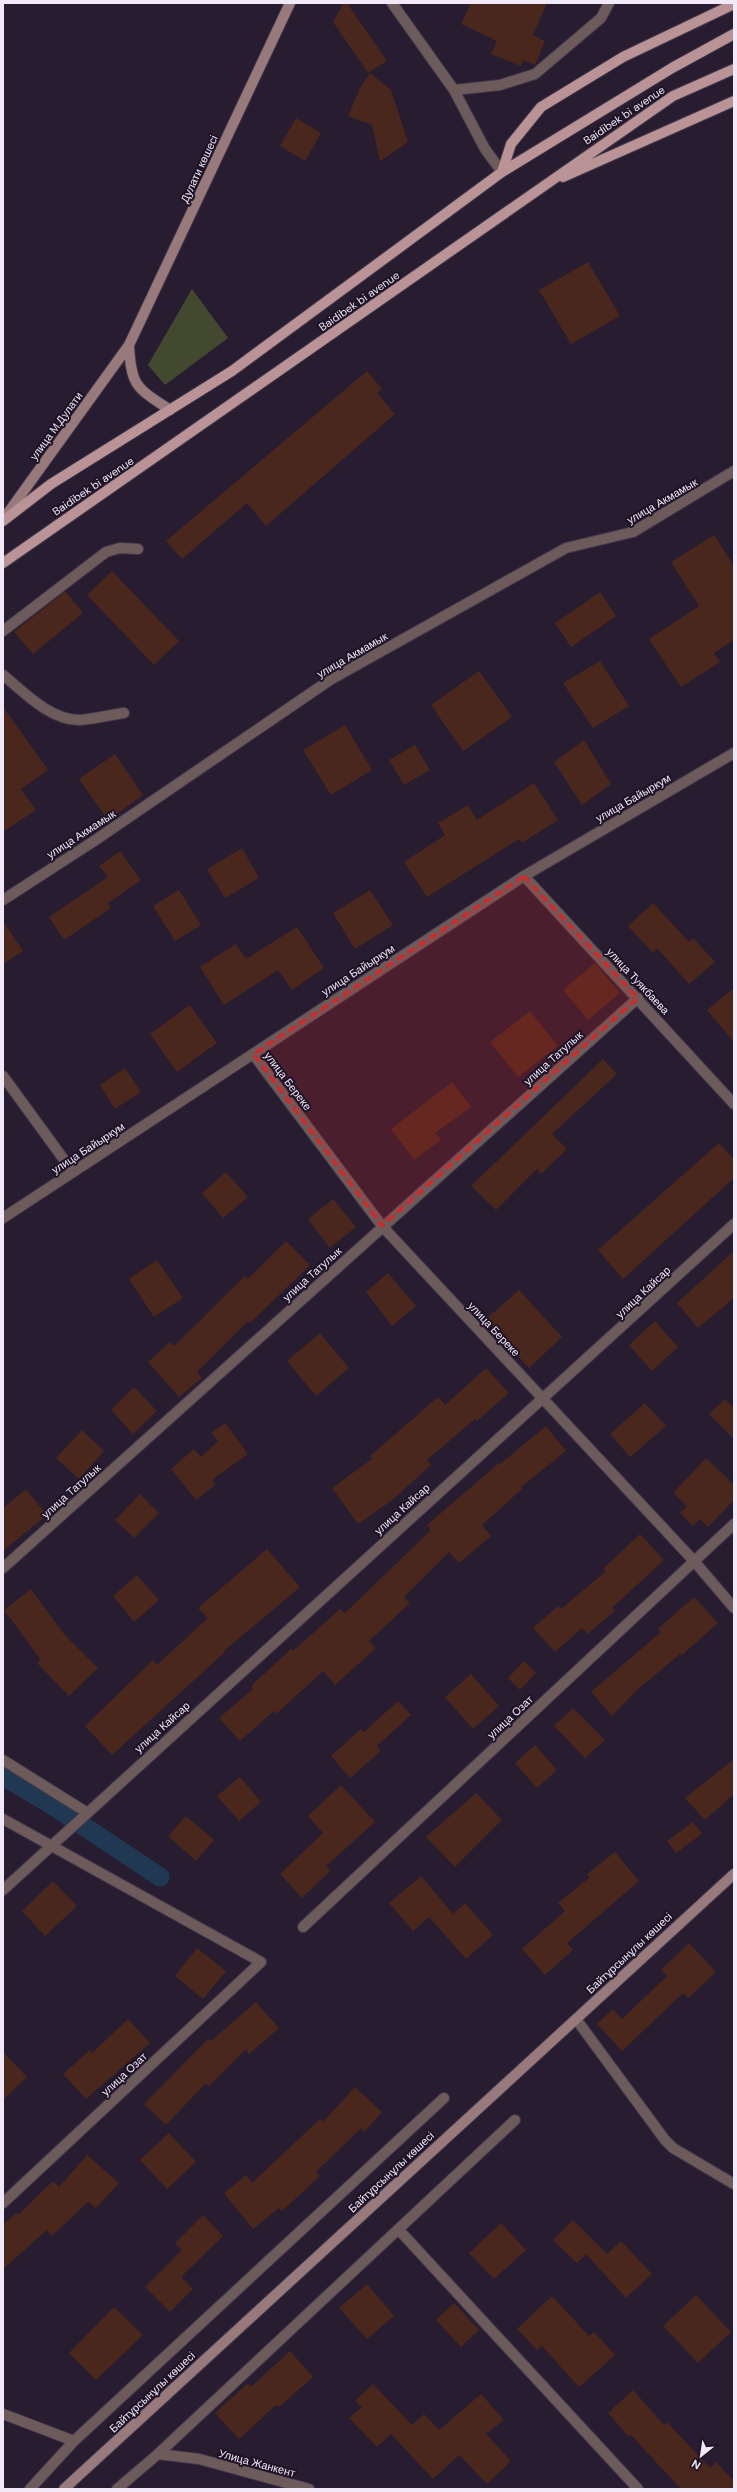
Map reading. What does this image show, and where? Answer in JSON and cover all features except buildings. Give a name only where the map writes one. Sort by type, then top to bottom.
[{"type":"main road","name":"Дулати көшесі","points":[[129,345],[290,3]]},
{"type":"main road","points":[[502,172],[511,144],[541,107],[624,57],[734,4]]},
{"type":"main road","name":"Baidibek bi avenue","points":[[3,521],[51,484],[232,371],[502,172],[672,68],[734,34]]},
{"type":"main road","name":"Baidibek bi avenue","points":[[3,563],[194,432],[539,188],[673,96],[734,69]]},
{"type":"main road","points":[[539,188],[734,101]]},
{"type":"main road","points":[[129,345],[130,372],[142,391],[170,410]]},
{"type":"main road","name":"улица М.Дулати","points":[[3,521],[129,345]]},
{"type":"main road","name":"Байтұрсынұлы көшесі","points":[[64,2489],[734,1874]]},
{"type":"street","points":[[392,3],[454,90],[485,149],[502,172]]},
{"type":"street","points":[[454,90],[500,85],[534,74],[601,18],[609,3]]},
{"type":"street","name":"улица Акмамык","points":[[3,900],[94,841],[330,680],[566,548],[633,532],[734,471]]},
{"type":"street","points":[[3,631],[106,552],[120,548],[138,549]]},
{"type":"street","points":[[3,675],[38,704],[63,717],[78,720],[124,713]]},
{"type":"street","name":"улица Байыркум","points":[[3,1218],[524,876],[734,753]]},
{"type":"street","name":"улица Туякбаева","points":[[524,876],[638,998],[734,1104]]},
{"type":"street","name":"улица Татулык","points":[[3,1568],[382,1226],[638,998]]},
{"type":"street","name":"улица Береке","points":[[252,1054],[382,1226],[694,1561],[734,1608]]},
{"type":"street","points":[[3,1076],[73,1172]]},
{"type":"street","name":"улица Кайсар","points":[[55,1842],[86,1812],[734,1224]]},
{"type":"street","name":"улица Озат","points":[[303,1927],[734,1524]]},
{"type":"street","points":[[3,1760],[86,1812]]},
{"type":"street","points":[[3,1819],[55,1842],[3,1890]]},
{"type":"street","name":"улица Озат","points":[[3,2203],[261,1962],[55,1842]]},
{"type":"street","points":[[576,2019],[665,2140],[673,2148],[734,2184]]},
{"type":"street","points":[[30,2489],[74,2441],[444,2098]]},
{"type":"street","points":[[117,2489],[158,2454],[515,2120]]},
{"type":"street","points":[[399,2230],[638,2489]]},
{"type":"street","points":[[3,2414],[23,2420],[74,2441]]},
{"type":"street","name":"Улица Жанкент","points":[[158,2454],[199,2459],[309,2489]]},
{"type":"highlighted area","points":[[524,876],[638,998],[382,1226],[253,1054]]},
{"type":"green space","points":[[192,289],[228,338],[165,385],[148,365]]},
{"type":"waterway","points":[[3,1776],[55,1807],[160,1877]]}]
